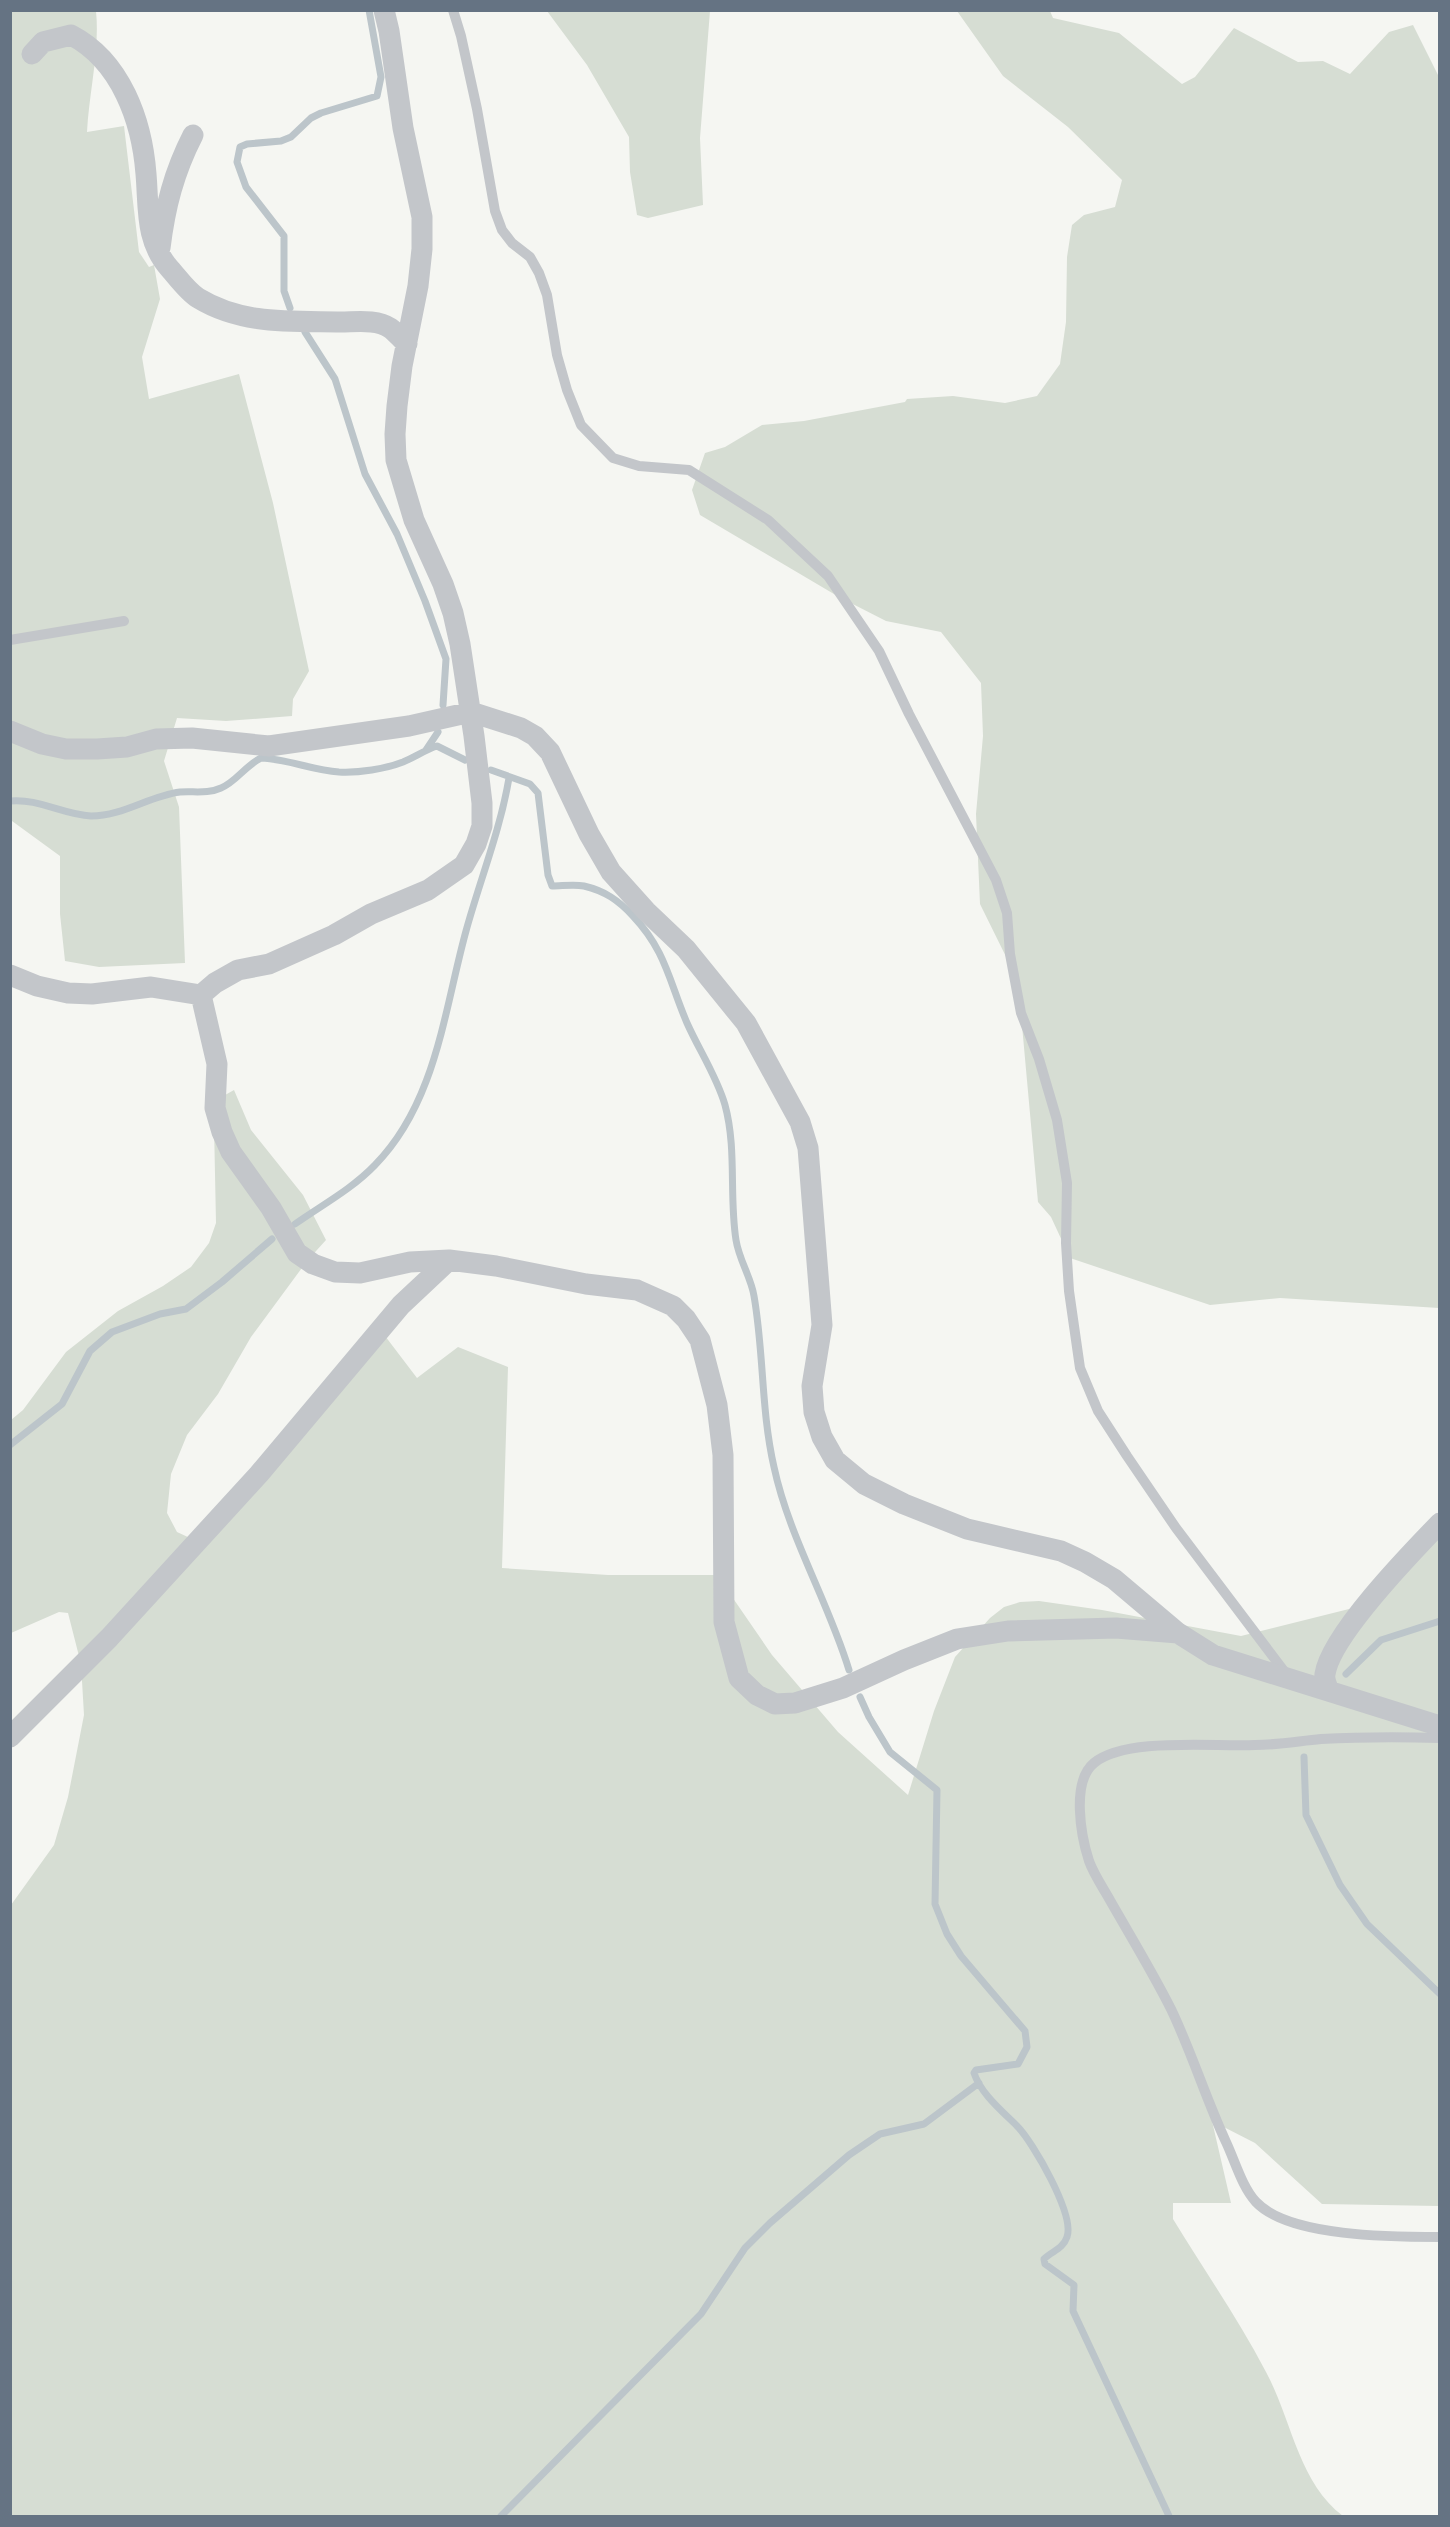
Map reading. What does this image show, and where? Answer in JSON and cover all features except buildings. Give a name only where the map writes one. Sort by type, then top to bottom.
[{"type":"street","points":[[201,995],[215,982],[238,970],[269,964],[304,946],[334,935],[371,914],[428,890],[464,865],[476,844],[482,826],[480,780],[471,712],[453,613],[443,584],[414,520],[396,460],[397,406],[406,344],[418,286],[422,249],[422,217],[403,128],[384,10]]},
{"type":"street","points":[[32,54],[43,42],[71,36],[84,42],[106,62],[124,89],[144,149],[149,230],[167,266],[197,298],[245,317],[271,321],[369,322],[390,327],[406,344]]},
{"type":"street","points":[[159,254],[169,190],[178,163],[193,135]]},
{"type":"street","points":[[10,731],[42,744],[66,749],[127,747],[156,739],[180,738],[269,746],[409,726],[471,712],[521,728],[535,736],[550,752],[589,834],[611,872],[646,911],[686,949],[729,999],[746,1023],[800,1122],[808,1148],[822,1325],[812,1386],[814,1412],[822,1437],[836,1460],[864,1484],[904,1504],[967,1528],[1060,1551],[1085,1562],[1114,1579],[1178,1633],[1214,1655],[1440,1726]]},
{"type":"street","points":[[10,975],[37,986],[68,993],[92,994],[151,987],[201,995]]},
{"type":"street","points":[[201,995],[217,1064],[215,1108],[222,1132],[231,1152],[271,1208],[297,1253],[313,1264],[335,1272],[360,1273],[410,1262],[449,1260],[638,1290],[673,1306],[686,1319],[700,1340],[717,1405],[723,1455],[724,1622],[739,1678],[757,1695],[775,1704],[795,1703],[843,1689],[904,1660],[957,1639],[1008,1631],[1116,1628],[1178,1633]]},
{"type":"street","points":[[10,1737],[109,1638],[259,1473],[401,1305],[449,1260]]},
{"type":"street","points":[[1329,1691],[1325,1676],[1330,1656],[1351,1625],[1402,1562],[1440,1523]]},
{"type":"lane","points":[[453,10],[477,109],[495,211],[502,230],[530,257],[539,273],[547,296],[560,367],[581,425],[613,458],[639,466],[689,470],[768,520],[828,576],[879,651],[909,714],[996,880],[1007,914],[1010,954],[1022,1013],[1039,1059],[1057,1120],[1067,1184],[1066,1243],[1069,1290],[1080,1368],[1098,1411],[1127,1456],[1176,1528],[1291,1680]]},
{"type":"lane","points":[[10,640],[124,621]]},
{"type":"lane","points":[[1440,1738],[1321,1739],[1257,1745],[1145,1745],[1112,1752],[1092,1764],[1081,1785],[1080,1809],[1082,1832],[1090,1864],[1171,2009],[1215,2118],[1256,2202],[1271,2213],[1290,2222],[1322,2229],[1384,2237],[1440,2237]]},
{"type":"shaded area","points":[[11,11],[96,11],[95,56],[87,132],[124,126],[139,252],[149,267],[154,265],[160,299],[142,357],[149,399],[239,374],[273,503],[309,671],[293,699],[292,716],[226,721],[177,718],[164,761],[179,807],[185,963],[99,967],[65,961],[60,914],[60,856],[12,821],[11,823]]},
{"type":"shaded area","points":[[547,11],[710,11],[700,138],[703,205],[648,218],[637,215],[630,172],[629,137],[587,65]]},
{"type":"shaded area","points":[[957,11],[1050,11],[1053,18],[1119,33],[1182,84],[1195,77],[1234,28],[1298,62],[1323,61],[1350,74],[1389,32],[1413,25],[1440,79],[1439,1308],[1280,1298],[1210,1305],[1070,1258],[1051,1217],[1038,1202],[1018,981],[980,904],[976,814],[983,736],[981,683],[941,632],[886,621],[839,597],[700,515],[692,490],[705,453],[725,447],[762,425],[804,421],[905,402],[907,399],[953,396],[1005,403],[1037,396],[1060,364],[1066,322],[1067,257],[1072,225],[1084,215],[1115,207],[1122,180],[1068,127],[1003,76]]},
{"type":"shaded area","points":[[234,1090],[251,1130],[303,1195],[326,1240],[307,1261],[251,1337],[218,1394],[187,1435],[171,1474],[167,1513],[177,1532],[203,1544],[379,1328],[417,1378],[458,1347],[508,1367],[502,1568],[608,1575],[717,1575],[772,1655],[838,1732],[908,1795],[934,1711],[955,1657],[990,1618],[1004,1607],[1020,1602],[1039,1601],[1102,1610],[1241,1636],[1353,1608],[1439,1527],[1439,2206],[1322,2204],[1255,2143],[1212,2121],[1231,2203],[1173,2203],[1173,2219],[1233,2314],[1266,2372],[1306,2468],[1328,2502],[1343,2516],[11,2516],[11,1905],[54,1845],[68,1797],[84,1715],[81,1664],[68,1613],[59,1612],[11,1633],[11,1420],[23,1410],[66,1352],[118,1311],[163,1286],[191,1267],[209,1243],[216,1223],[214,1125],[218,1099]]},
{"type":"waterway","points":[[290,308],[284,291],[284,236],[246,187],[237,162],[240,147],[247,144],[281,141],[291,137],[311,118],[321,113],[377,96],[381,77],[369,10]]},
{"type":"waterway","points":[[305,332],[335,379],[365,474],[397,534],[425,601],[446,659],[443,705]]},
{"type":"waterway","points":[[426,750],[438,732]]},
{"type":"waterway","points":[[10,801],[31,802],[81,815],[103,815],[169,794],[216,790],[231,782],[261,758],[329,771],[355,772],[380,769],[396,764],[437,746],[465,760]]},
{"type":"waterway","points":[[491,770],[530,784],[538,793],[548,875],[552,886],[580,885],[605,893],[622,905],[644,929],[660,954],[687,1023],[722,1095],[731,1138],[736,1240],[754,1296],[767,1425],[774,1467],[789,1519],[831,1619],[849,1670]]},
{"type":"waterway","points":[[295,1224],[366,1174],[396,1140],[412,1114],[425,1085],[444,1024],[466,931],[495,836],[509,778]]},
{"type":"waterway","points":[[10,1445],[62,1404],[90,1351],[112,1332],[160,1314],[186,1309],[272,1239]]},
{"type":"waterway","points":[[1346,1674],[1381,1640],[1440,1621]]},
{"type":"waterway","points":[[860,1697],[890,1752],[937,1790],[935,1904],[947,1934],[961,1956],[1025,2031],[1027,2047],[1018,2064],[976,2070],[974,2073],[987,2095],[1017,2126],[1033,2147],[1059,2196],[1068,2227],[1067,2237],[1060,2247],[1044,2259],[1045,2264],[1074,2285],[1073,2311],[1169,2516]]},
{"type":"waterway","points":[[1304,1757],[1306,1815],[1340,1885],[1367,1924],[1440,1994]]},
{"type":"waterway","points":[[501,2516],[701,2314],[745,2248],[770,2223],[849,2155],[880,2134],[924,2124],[979,2083]]}]
